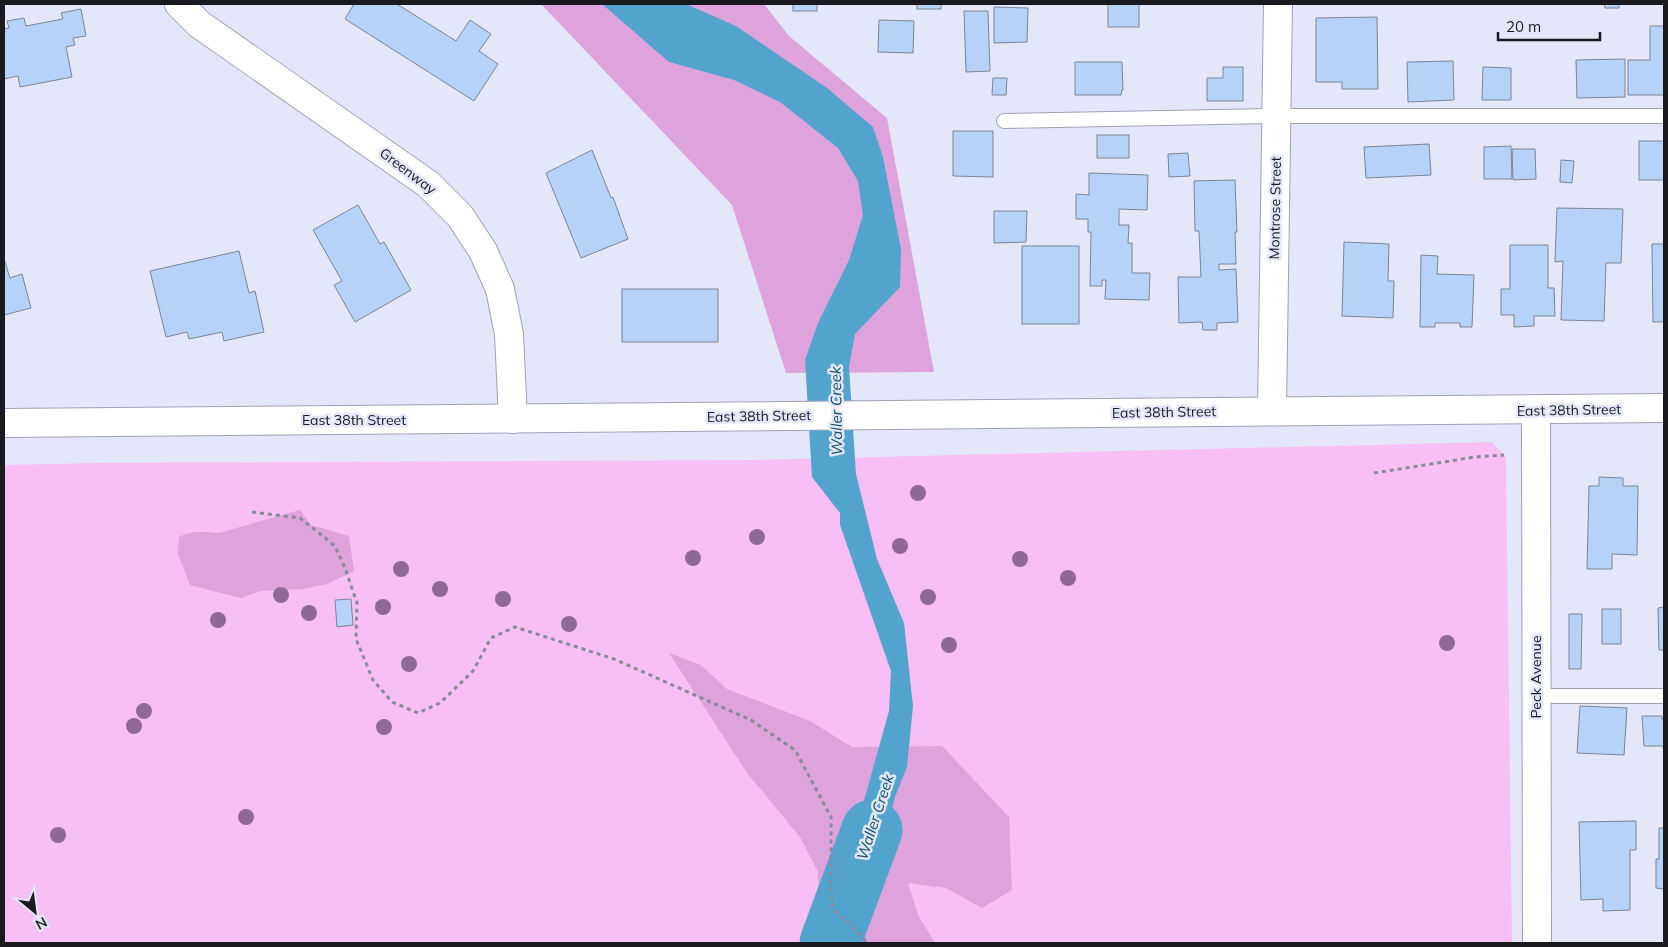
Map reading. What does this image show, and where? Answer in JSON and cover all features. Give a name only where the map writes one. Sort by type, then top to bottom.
[{"type":"street","name":"Greenway","points":[[179,4],[199,24],[428,184],[460,216],[483,251],[500,289],[509,334],[513,419]]},
{"type":"street","name":"Montrose Street","points":[[1272,411],[1278,4]]},
{"type":"street","name":"East 38th Street","points":[[4,423],[1664,408]]},
{"type":"street","name":"Peck Avenue","points":[[1536,410],[1537,943]]},
{"type":"lane","points":[[1004,121],[1276,116],[1664,116]]},
{"type":"lane","points":[[1536,696],[1664,696]]},
{"type":"path","points":[[1374,473],[1475,457],[1505,455]]},
{"type":"path","points":[[252,512],[300,518],[335,546],[357,602],[356,639],[373,680],[392,702],[418,713],[440,703],[473,671],[491,638],[515,627],[614,659],[751,720],[795,750],[831,817],[831,890],[834,908],[867,943]]},
{"type":"shaded area","points":[[541,4],[764,4],[789,36],[887,118],[934,372],[786,373],[732,205]]},
{"type":"shaded area","points":[[1492,442],[1506,458],[1512,943],[4,943],[4,465],[750,460]]},
{"type":"shaded area","points":[[300,510],[311,525],[349,536],[354,571],[327,584],[303,589],[261,591],[241,598],[190,585],[178,554],[179,537],[194,532],[219,533]]},
{"type":"shaded area","points":[[669,653],[701,665],[727,689],[810,721],[852,747],[942,746],[1009,817],[1012,890],[982,908],[946,888],[908,883],[918,915],[935,943],[805,943],[819,908],[818,872],[800,837],[747,773]]},
{"type":"water","points":[[602,4],[686,4],[736,26],[827,88],[873,127],[883,157],[901,249],[900,287],[855,334],[849,367],[856,474],[877,559],[904,623],[913,706],[907,767],[895,797],[885,833],[870,869],[867,907],[863,924],[837,906],[837,892],[889,711],[891,671],[840,525],[840,513],[812,477],[805,360],[818,323],[849,260],[863,215],[858,181],[838,148],[780,102],[734,80],[669,62]]},
{"type":"water","points":[[831,918],[850,932],[851,943],[816,943],[825,925]]},
{"type":"building","points":[[354,4],[397,4],[456,41],[470,20],[491,34],[479,51],[498,64],[474,101],[345,19]]},
{"type":"building","points":[[793,4],[817,4],[817,11],[793,11]]},
{"type":"building","points":[[917,4],[941,4],[941,9],[917,9]]},
{"type":"building","points":[[1108,4],[1139,4],[1139,27],[1108,27]]},
{"type":"building","points":[[1604,4],[1619,4],[1619,8],[1605,8]]},
{"type":"building","points":[[994,7],[1028,8],[1027,42],[994,43]]},
{"type":"building","points":[[81,9],[86,36],[73,38],[75,45],[66,47],[72,77],[20,87],[18,76],[4,79],[4,29],[9,28],[7,21],[24,18],[26,26],[63,19],[61,13]]},
{"type":"building","points":[[964,11],[988,11],[990,71],[966,72]]},
{"type":"building","points":[[1377,17],[1378,89],[1342,89],[1342,82],[1316,82],[1316,18]]},
{"type":"building","points":[[879,20],[914,21],[913,53],[878,52]]},
{"type":"building","points":[[1650,26],[1664,26],[1664,95],[1628,95],[1628,60],[1650,60]]},
{"type":"building","points":[[1625,59],[1625,97],[1577,98],[1576,60]]},
{"type":"building","points":[[1453,61],[1454,100],[1408,102],[1407,62]]},
{"type":"building","points":[[1075,62],[1122,62],[1123,90],[1121,95],[1075,95]]},
{"type":"building","points":[[1223,67],[1243,67],[1243,101],[1207,101],[1207,78],[1223,78]]},
{"type":"building","points":[[1483,67],[1511,68],[1511,100],[1482,100]]},
{"type":"building","points":[[993,78],[1007,78],[1006,95],[992,95]]},
{"type":"building","points":[[953,131],[993,131],[993,177],[953,176]]},
{"type":"building","points":[[1097,135],[1129,135],[1129,158],[1097,158]]},
{"type":"building","points":[[1639,141],[1664,141],[1664,180],[1639,180]]},
{"type":"building","points":[[1429,144],[1431,175],[1366,178],[1364,147]]},
{"type":"building","points":[[1511,146],[1512,179],[1484,179],[1484,147]]},
{"type":"building","points":[[1512,149],[1535,149],[1536,179],[1513,180]]},
{"type":"building","points":[[592,150],[611,198],[613,197],[628,239],[581,258],[546,173]]},
{"type":"building","points":[[1188,153],[1190,176],[1169,177],[1168,154]]},
{"type":"building","points":[[1561,160],[1574,161],[1572,183],[1560,182]]},
{"type":"building","points":[[1089,173],[1148,175],[1147,210],[1119,209],[1119,225],[1129,225],[1128,243],[1132,243],[1132,273],[1150,273],[1149,300],[1105,299],[1106,280],[1102,280],[1102,286],[1090,286],[1091,232],[1088,232],[1088,219],[1076,219],[1076,194],[1089,195]]},
{"type":"building","points":[[1235,180],[1236,264],[1219,264],[1219,270],[1236,269],[1238,322],[1217,323],[1217,330],[1203,330],[1202,322],[1179,323],[1178,277],[1201,277],[1199,231],[1195,231],[1194,181]]},
{"type":"building","points":[[358,205],[380,244],[384,242],[411,290],[355,322],[334,285],[342,281],[313,230]]},
{"type":"building","points":[[1557,208],[1623,209],[1621,263],[1606,263],[1604,321],[1561,320],[1563,261],[1555,262]]},
{"type":"building","points":[[994,211],[1027,211],[1026,242],[994,243]]},
{"type":"building","points":[[1344,242],[1389,244],[1388,281],[1394,281],[1393,318],[1342,316]]},
{"type":"building","points":[[1652,244],[1664,244],[1664,322],[1653,322]]},
{"type":"building","points":[[1510,245],[1548,245],[1548,288],[1554,288],[1555,316],[1534,316],[1534,326],[1514,327],[1514,315],[1501,315],[1501,289],[1510,289]]},
{"type":"building","points":[[1022,246],[1079,246],[1079,324],[1022,324]]},
{"type":"building","points":[[239,251],[249,293],[255,291],[264,332],[224,341],[222,332],[189,339],[187,332],[166,337],[150,271]]},
{"type":"building","points":[[1421,255],[1438,256],[1437,274],[1474,275],[1472,327],[1460,327],[1460,323],[1435,323],[1435,327],[1420,327]]},
{"type":"building","points":[[4,259],[10,278],[22,274],[31,308],[4,315]]},
{"type":"building","points":[[622,289],[718,289],[718,342],[622,342]]},
{"type":"building","points":[[1599,477],[1623,478],[1623,486],[1638,486],[1637,555],[1612,554],[1612,569],[1587,569],[1589,486],[1599,486]]},
{"type":"building","points":[[351,599],[353,625],[337,627],[335,600]]},
{"type":"building","points":[[1664,607],[1664,650],[1659,650],[1658,608]]},
{"type":"building","points":[[1602,609],[1621,609],[1621,644],[1602,644]]},
{"type":"building","points":[[1569,614],[1582,614],[1581,669],[1569,669]]},
{"type":"building","points":[[1580,706],[1627,708],[1624,755],[1577,753]]},
{"type":"building","points":[[1642,716],[1662,716],[1662,719],[1664,719],[1664,754],[1663,746],[1644,746]]},
{"type":"building","points":[[1636,821],[1636,850],[1630,850],[1630,910],[1603,911],[1603,899],[1581,900],[1579,822]]},
{"type":"building","points":[[1659,828],[1664,828],[1664,889],[1656,888],[1656,859],[1659,859]]},
{"type":"waterway","name":"Waller Creek","points":[[830,943],[872,830]]}]
